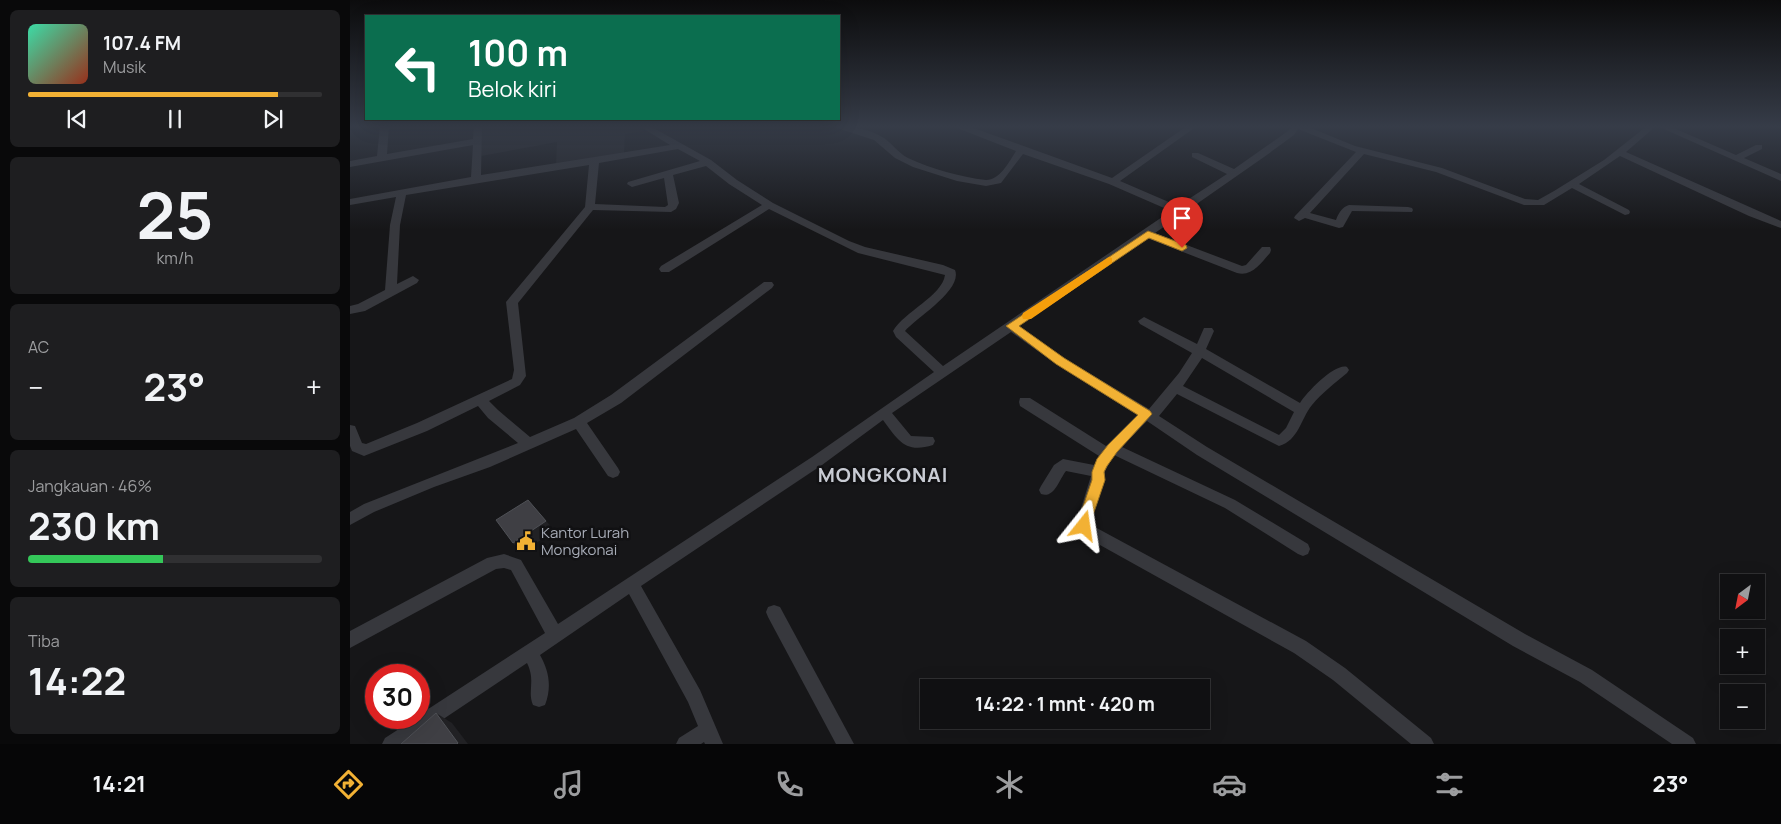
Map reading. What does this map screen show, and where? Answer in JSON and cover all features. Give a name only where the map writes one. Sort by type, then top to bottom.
[{"type":"street","points":[[350,164],[367,161]]},
{"type":"street","points":[[476,179],[477,161]]},
{"type":"street","points":[[350,202],[476,179],[601,161]]},
{"type":"street","points":[[906,161],[946,174],[985,183],[993,183],[1000,179],[1013,161]]},
{"type":"street","points":[[1051,161],[1112,182],[1178,213]]},
{"type":"street","points":[[1112,182],[1143,161]]},
{"type":"street","points":[[1207,161],[1234,173]]},
{"type":"street","points":[[391,744],[817,461],[884,412],[1154,230],[1251,161]]},
{"type":"street","points":[[1353,161],[1300,217],[1339,226],[1343,214],[1349,208],[1408,210]]},
{"type":"street","points":[[1401,161],[1439,170],[1530,204],[1540,202],[1608,161]]},
{"type":"street","points":[[1637,161],[1781,225]]},
{"type":"street","points":[[1744,161],[1781,178]]},
{"type":"street","points":[[350,430],[357,446],[364,450],[422,427],[516,382],[520,376],[512,314],[514,298],[590,207],[594,162]]},
{"type":"street","points":[[632,184],[708,162],[733,182],[769,205],[855,248],[944,269],[951,273],[950,282],[943,290],[899,331],[943,373]]},
{"type":"street","points":[[590,207],[667,210],[674,203],[668,174]]},
{"type":"street","points":[[1572,184],[1625,212]]},
{"type":"street","points":[[391,292],[395,225],[402,192]]},
{"type":"street","points":[[665,269],[769,205]]},
{"type":"street","points":[[1154,230],[1241,270],[1250,268],[1266,250]]},
{"type":"street","points":[[350,310],[361,308],[413,280]]},
{"type":"street","points":[[350,518],[428,483],[485,463],[579,422],[616,399],[768,286]]},
{"type":"street","points":[[1144,321],[1200,353],[1264,385],[1301,410]]},
{"type":"street","points":[[1011,326],[1060,361],[1202,451],[1519,640],[1586,676],[1687,744]]},
{"type":"street","points":[[1208,331],[1200,353],[1175,387],[1110,451],[1098,472],[1098,480],[1084,526],[1092,533],[1300,647],[1340,674],[1425,744]]},
{"type":"street","points":[[1175,387],[1279,441],[1290,434],[1301,410],[1314,394],[1343,370]]},
{"type":"street","points":[[481,400],[493,414],[529,444]]},
{"type":"street","points":[[1025,402],[1110,451],[1230,504],[1303,549]]},
{"type":"street","points":[[884,412],[906,440],[914,442],[928,441]]},
{"type":"street","points":[[579,422],[613,472]]},
{"type":"street","points":[[1046,490],[1063,465],[1098,472]]},
{"type":"street","points":[[350,640],[492,563],[501,561],[510,561],[516,565],[555,635]]},
{"type":"street","points":[[632,584],[678,664],[711,737],[685,744]]},
{"type":"street","points":[[774,612],[845,744]]},
{"type":"street","points":[[529,652],[541,674],[542,681],[539,699]]},
{"type":"shaded area","points":[[556,161],[580,161],[556,165]]},
{"type":"building","points":[[528,500],[546,521],[513,543],[496,520]]},
{"type":"building","points":[[436,713],[458,743],[401,744],[418,729],[430,729],[430,718]]},
{"type":"slow traffic","points":[[1027,316],[1109,261]]},
{"type":"place","name":"Kantor Lurah Mongkonai","points":[[526,541]]},
{"type":"district","name":"MONGKONAI","points":[[883,474]]},
{"type":"route","points":[[1084,526],[1102,463],[1112,448],[1146,414],[1060,361],[1011,326],[1148,234],[1182,248]]}]
